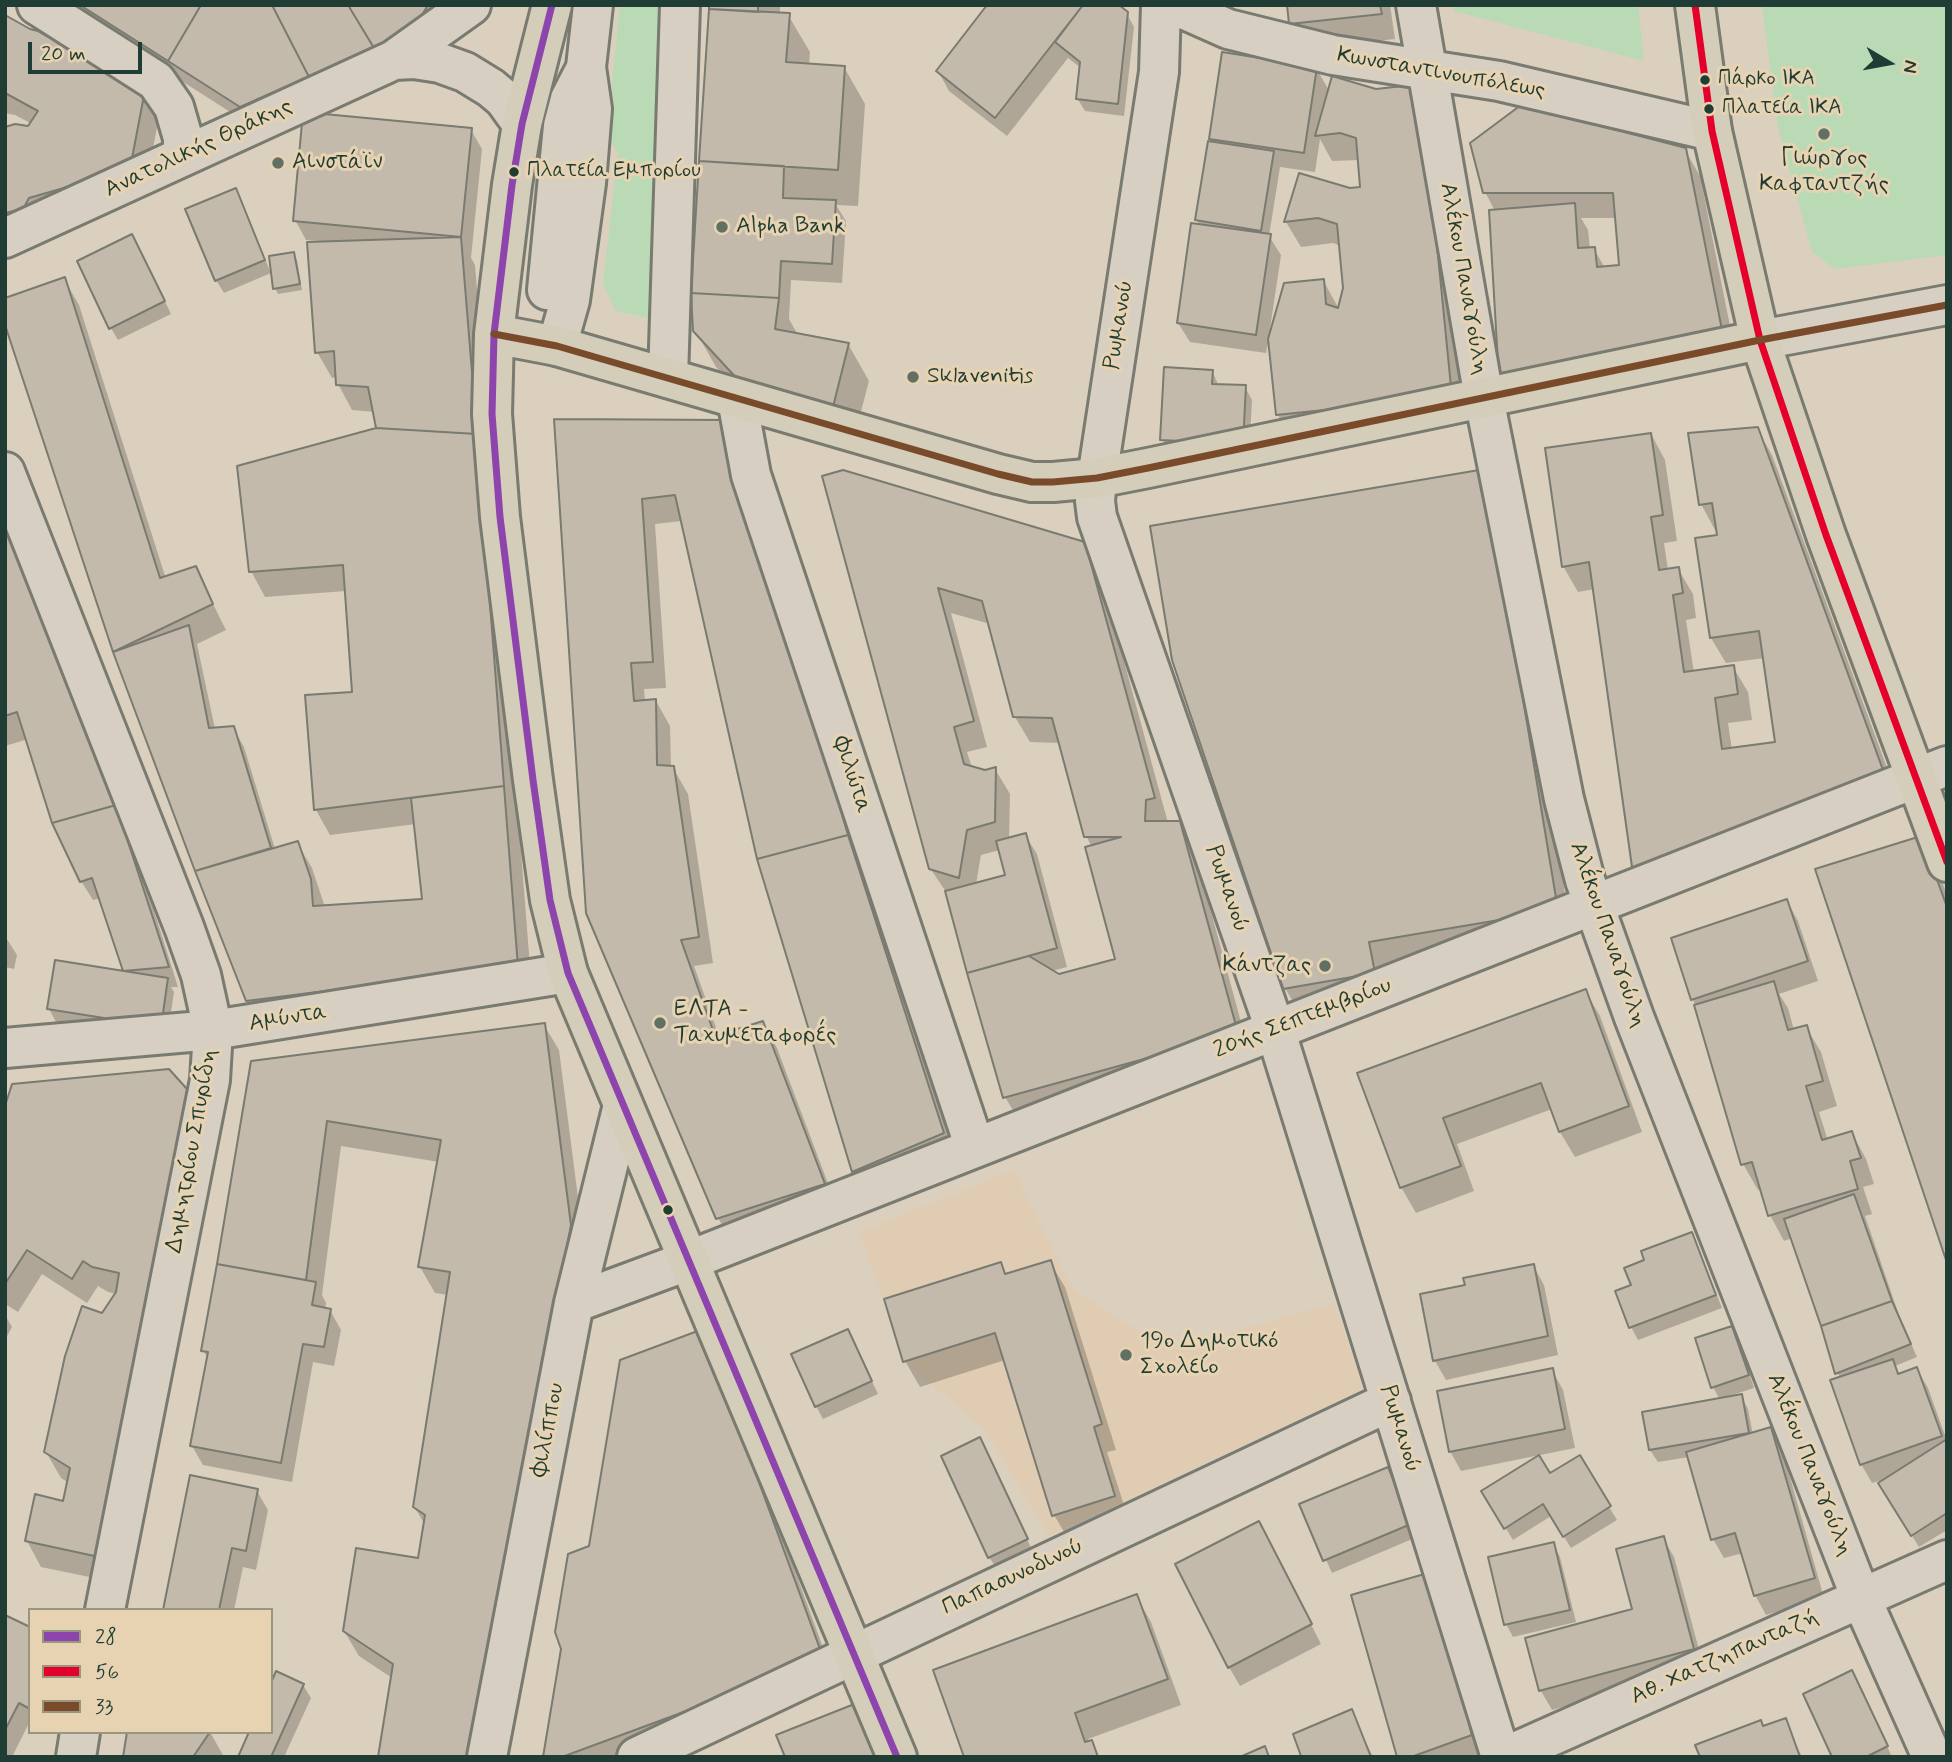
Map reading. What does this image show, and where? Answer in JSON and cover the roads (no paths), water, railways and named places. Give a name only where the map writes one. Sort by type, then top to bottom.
[{"type":"main road","points":[[552,5],[522,124],[494,334],[491,518],[557,934],[568,973],[897,1757]]},
{"type":"main road","points":[[1695,5],[1712,131],[1760,340],[1826,535],[1931,772],[1947,862]]},
{"type":"main road","points":[[494,334],[557,346],[668,377],[737,400],[1032,482],[1097,478],[1760,340]]},
{"type":"street","points":[[37,5],[156,81],[173,107],[183,138],[183,156]]},
{"type":"street","points":[[394,60],[471,5]]},
{"type":"street","points":[[557,346],[570,300],[586,183],[592,109],[586,67],[593,5]]},
{"type":"street","points":[[668,377],[680,5]]},
{"type":"street","name":"Ρωμανού","points":[[1161,5],[1159,72],[1095,500],[1102,535],[1275,1029],[1502,1757]]},
{"type":"street","name":"Κωνσταντινουπόλεως","points":[[1174,5],[1228,29],[1333,55],[1499,81],[1712,131]]},
{"type":"street","name":"Αλέκου Παναγούλη","points":[[1416,5],[1484,398],[1564,799],[1593,904],[1639,1030],[1861,1598],[1932,1757]]},
{"type":"street","points":[[394,60],[414,58],[433,61],[465,72],[504,99],[522,124]]},
{"type":"street","name":"Ανατολικής Θράκης","points":[[5,238],[394,60]]},
{"type":"street","points":[[1760,340],[1947,305]]},
{"type":"street","name":"Φιλώτα","points":[[737,400],[751,475],[975,1148]]},
{"type":"street","name":"Δημητρίου Σπυρίδη","points":[[5,472],[184,927],[201,975],[213,1030],[210,1080],[105,1608]]},
{"type":"street","name":"20ής Σεπτεμβρίου","points":[[574,1303],[690,1260],[1931,772]]},
{"type":"street","name":"Αμύντα","points":[[5,1048],[213,1030],[568,973]]},
{"type":"street","name":"Φιλίππου","points":[[487,1757],[574,1303],[623,1105]]},
{"type":"street","name":"Παπασυνοδινού","points":[[637,1757],[1391,1401]]},
{"type":"street","name":"Αθ. Χατζηπανταζή","points":[[1502,1757],[1947,1560]]},
{"type":"street","points":[[76,1757],[80,1734]]},
{"type":"place","name":"Πάρκο ΙΚΑ","points":[[1705,80]]},
{"type":"place","name":"Πλατεία ΙΚΑ","points":[[1709,109]]},
{"type":"place","name":"Γιώργος Καφταντζής","points":[[1824,134]]},
{"type":"place","name":"Αινστάϊν","points":[[278,163]]},
{"type":"place","name":"Πλατεία Εμπορίου","points":[[514,172]]},
{"type":"place","name":"Alpha Bank","points":[[722,227]]},
{"type":"place","name":"Sklavenitis","points":[[913,377]]},
{"type":"place","name":"Κάντζας","points":[[1325,966]]},
{"type":"place","name":"ΕΛΤΑ - Ταχυμεταφορές","points":[[660,1023]]},
{"type":"place","name":"19ο Δημοτικό Σχολείο","points":[[1126,1355]]}]
